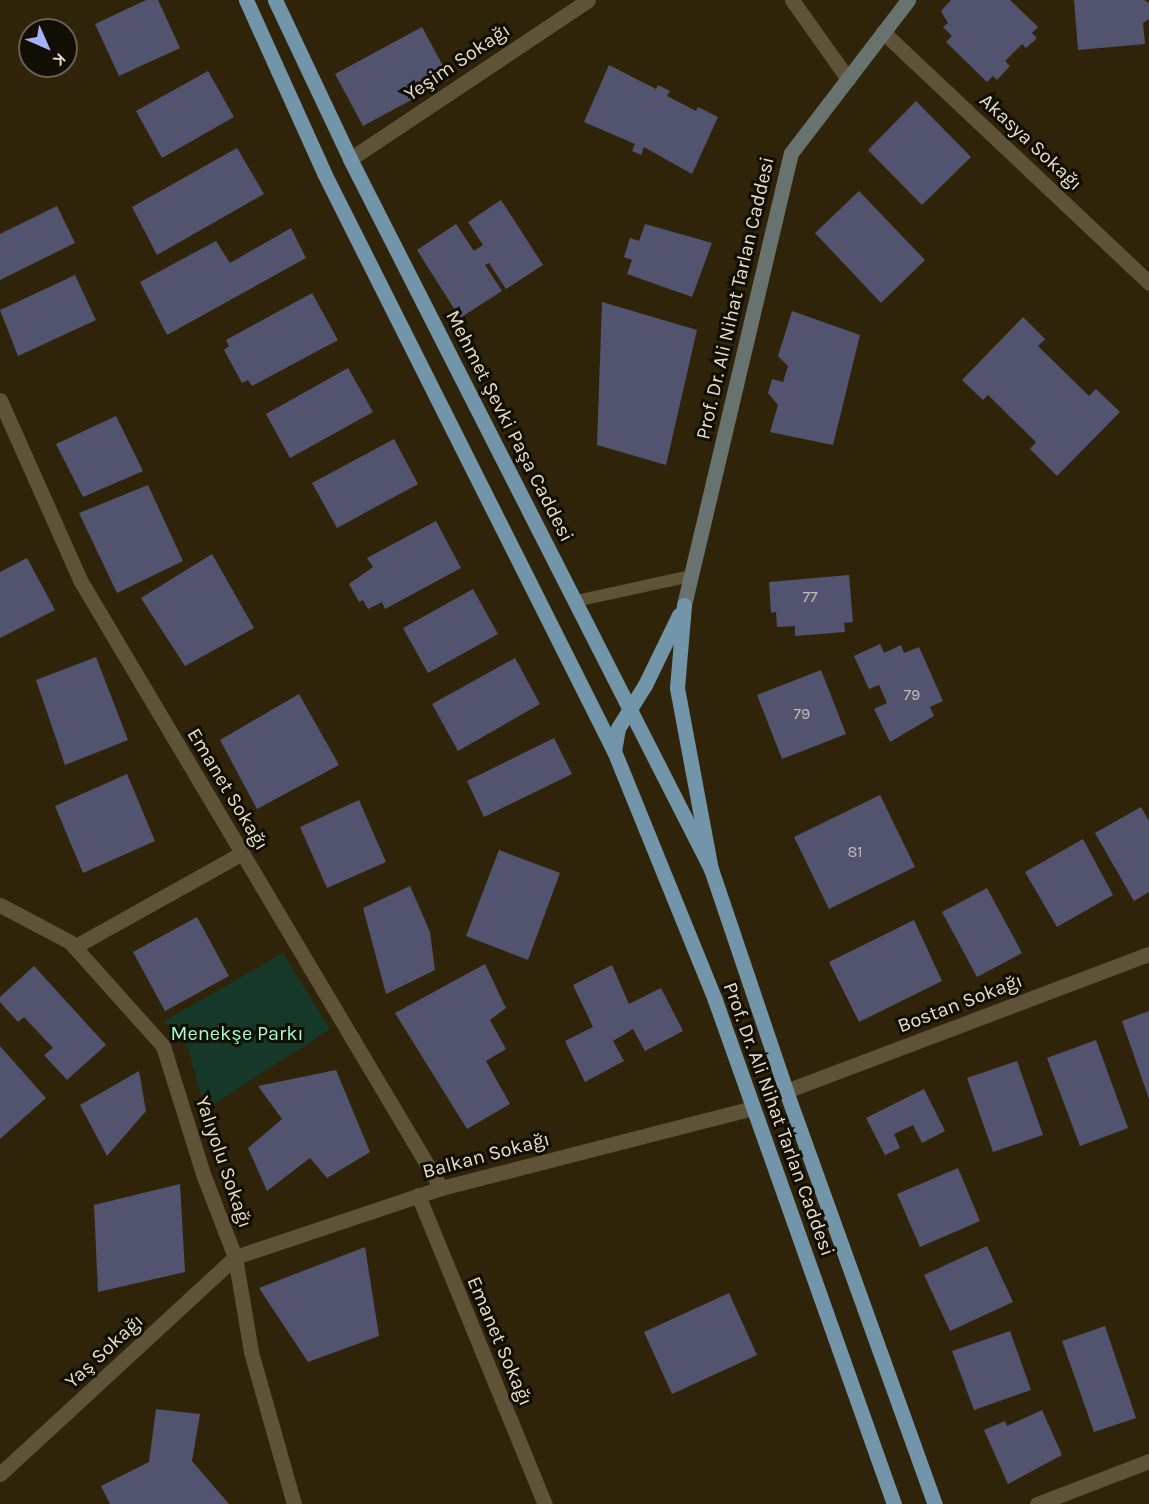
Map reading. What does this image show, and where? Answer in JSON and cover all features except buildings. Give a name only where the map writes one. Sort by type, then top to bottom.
[{"type":"main road","points":[[246,0],[324,173],[614,751]]},
{"type":"main road","name":"Mehmet Şevki Paşa Caddesi","points":[[275,0],[350,159],[711,869]]},
{"type":"main road","name":"Prof. Dr. Ali Nihat Tarlan Caddesi","points":[[684,605],[791,153],[908,0]]},
{"type":"main road","points":[[614,751],[618,728],[630,712],[684,605]]},
{"type":"main road","points":[[684,605],[677,688],[711,869]]},
{"type":"main road","name":"Prof. Dr. Ali Nihat Tarlan Caddesi","points":[[614,751],[714,1000],[894,1504]]},
{"type":"main road","name":"Prof. Dr. Ali Nihat Tarlan Caddesi","points":[[711,869],[786,1091],[934,1504]]},
{"type":"street","name":"Yeşim Sokağı","points":[[350,159],[588,0]]},
{"type":"street","points":[[792,0],[848,79]]},
{"type":"street","name":"Akasya Sokağı","points":[[883,32],[1149,283]]},
{"type":"street","name":"Emanet Sokağı","points":[[0,400],[80,580],[441,1188]]},
{"type":"street","points":[[75,947],[242,853]]},
{"type":"street","name":"Yalıyolu Sokağı","points":[[2,910],[75,947],[163,1046],[203,1174],[235,1257],[251,1353],[294,1504]]},
{"type":"street","name":"Bostan Sokağı","points":[[786,1091],[1149,954]]},
{"type":"street","name":"Balkan Sokağı","points":[[235,1257],[441,1188],[753,1108]]},
{"type":"street","name":"Emanet Sokağı","points":[[418,1195],[545,1504]]},
{"type":"street","name":"Yaş Sokağı","points":[[0,1474],[235,1257]]},
{"type":"street","points":[[1036,1504],[1149,1461]]},
{"type":"lane","points":[[576,601],[691,576]]},
{"type":"green space","name":"Menekşe Parkı","points":[[283,953],[330,1029],[205,1110],[188,1048],[164,1021]]}]
